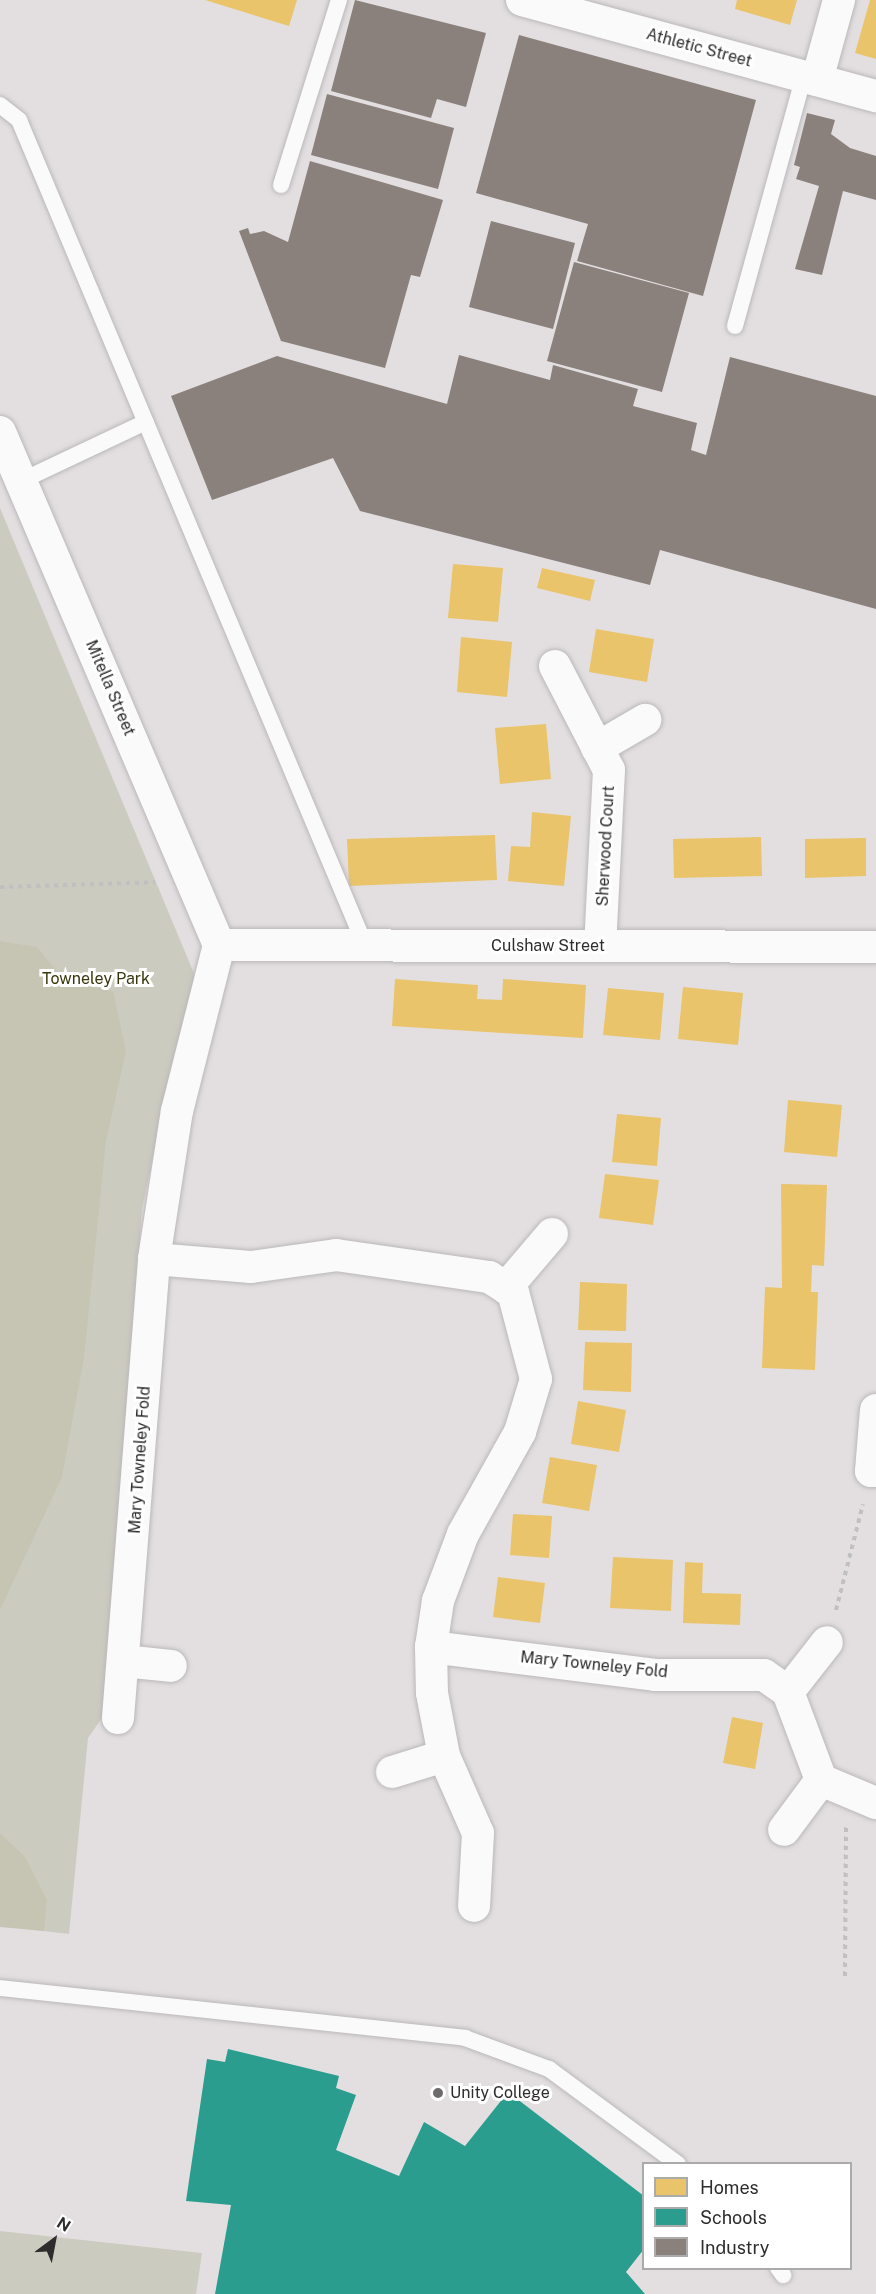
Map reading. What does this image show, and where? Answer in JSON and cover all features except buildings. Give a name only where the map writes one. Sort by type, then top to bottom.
[{"type":"street","name":"Athletic Street","points":[[522,0],[876,96]]},
{"type":"street","points":[[810,78],[839,0]]},
{"type":"street","name":"Mitella Street","points":[[0,432],[219,945]]},
{"type":"street","name":"Sherwood Court","points":[[555,666],[609,770],[610,831],[600,946]]},
{"type":"street","points":[[597,748],[645,720]]},
{"type":"street","name":"Culshaw Street","points":[[219,945],[876,947]]},
{"type":"street","name":"Mary Towneley Fold","points":[[118,1718],[154,1259],[177,1111],[219,945]]},
{"type":"street","points":[[506,1288],[552,1234]]},
{"type":"street","points":[[154,1259],[251,1267],[336,1256],[489,1277],[513,1292],[536,1379],[520,1432],[463,1534],[438,1601],[431,1647],[432,1694],[444,1756],[478,1833],[474,1906]]},
{"type":"street","points":[[874,1471],[876,1410]]},
{"type":"street","points":[[827,1642],[788,1692],[834,1785],[876,1803]]},
{"type":"street","name":"Mary Towneley Fold","points":[[431,1647],[606,1665],[656,1675],[764,1675],[788,1692]]},
{"type":"street","points":[[123,1661],[171,1666]]},
{"type":"street","points":[[392,1772],[444,1756]]},
{"type":"street","points":[[784,1830],[834,1785]]},
{"type":"lane","points":[[281,185],[339,0]]},
{"type":"lane","points":[[735,326],[810,78]]},
{"type":"lane","points":[[0,105],[19,120],[365,945]]},
{"type":"lane","points":[[21,481],[146,423]]},
{"type":"lane","points":[[0,1988],[465,2038],[549,2069],[677,2162]]},
{"type":"path","points":[[0,888],[83,887],[189,875]]},
{"type":"path","points":[[827,1642],[874,1471]]},
{"type":"path","points":[[834,1785],[844,1976]]},
{"type":"green space","name":"Towneley Park","points":[[0,508],[198,983],[176,1048],[142,1209],[102,1718],[88,1738],[69,1934],[0,1926]]},
{"type":"green space","points":[[0,2231],[202,2253],[196,2294],[0,2294]]},
{"type":"shaded area","points":[[0,941],[37,947],[66,982],[113,991],[126,1051],[106,1141],[84,1358],[62,1477],[0,1610]]},
{"type":"shaded area","points":[[0,1833],[25,1857],[47,1900],[44,1931],[0,1927]]},
{"type":"place","name":"Unity College","points":[[438,2093]]}]
